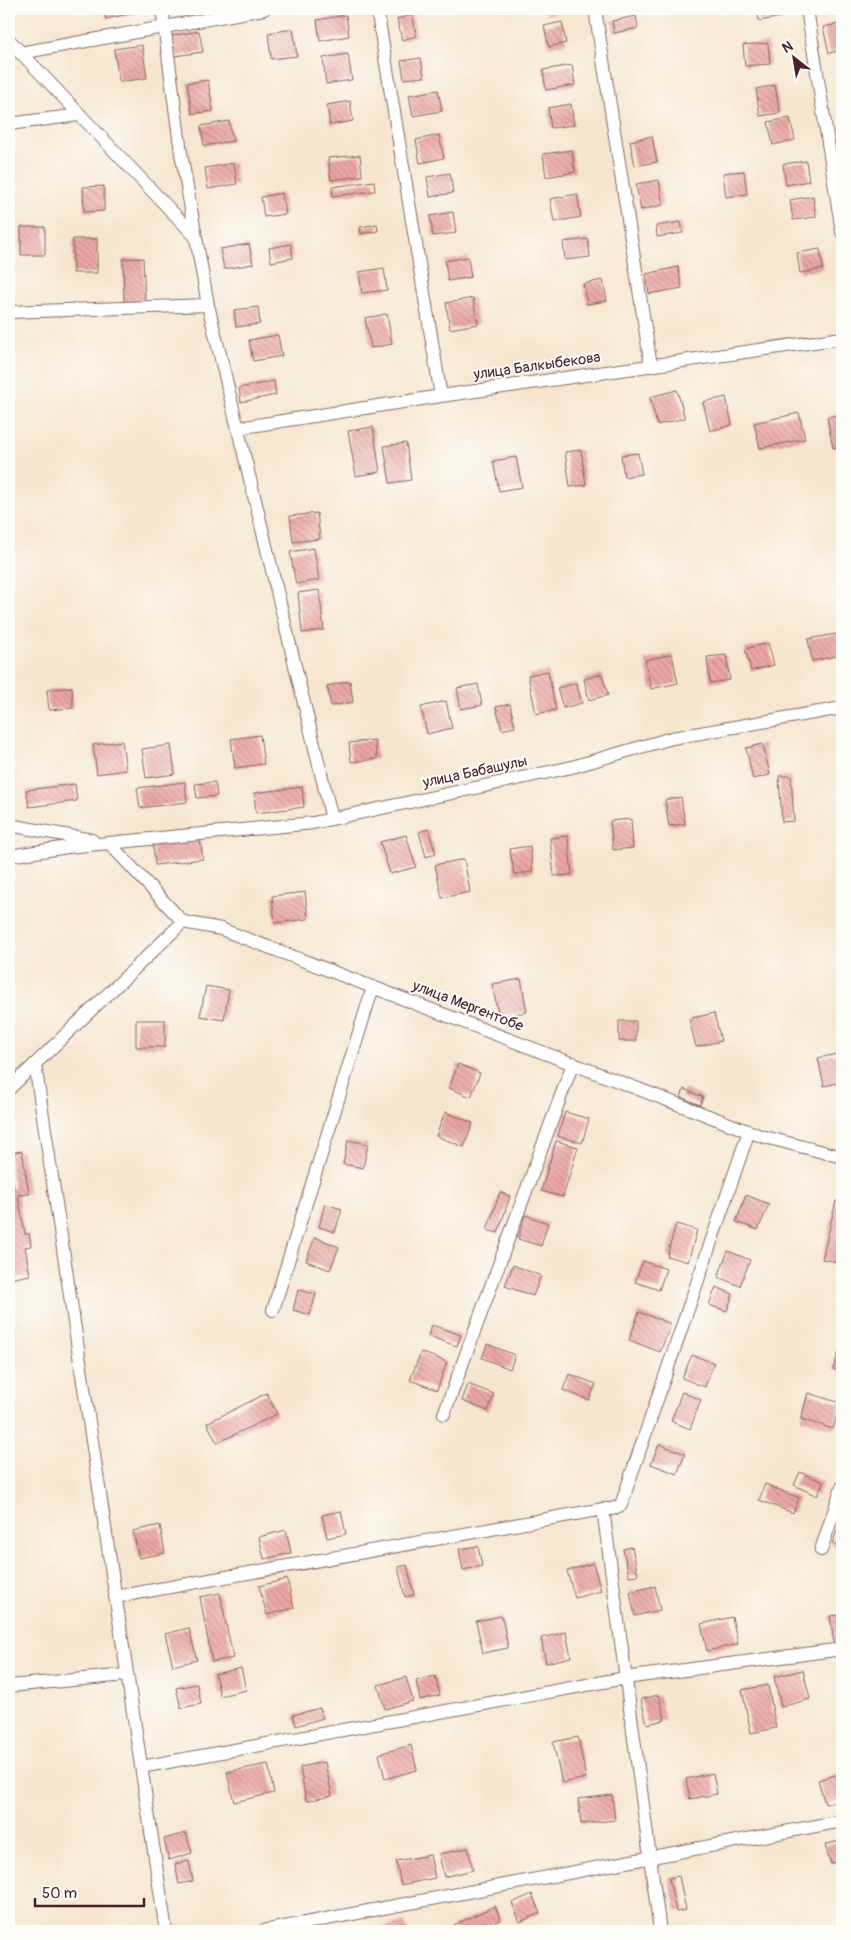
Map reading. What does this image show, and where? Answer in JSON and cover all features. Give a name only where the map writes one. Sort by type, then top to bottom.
[{"type":"street","points":[[162,9],[181,153],[208,305],[332,819]]},
{"type":"street","points":[[20,53],[264,9]]},
{"type":"street","points":[[377,9],[441,396]]},
{"type":"street","points":[[595,9],[651,366]]},
{"type":"street","points":[[806,9],[842,232]]},
{"type":"street","points":[[9,40],[196,237]]},
{"type":"street","points":[[9,124],[79,115]]},
{"type":"street","points":[[9,312],[208,305]]},
{"type":"street","name":"улица Балкыбекова","points":[[238,428],[441,396],[842,338]]},
{"type":"street","name":"улица Бабашулы","points":[[110,843],[313,823],[572,767],[672,738],[842,708]]},
{"type":"street","points":[[9,826],[110,843],[183,922],[9,1089]]},
{"type":"street","points":[[9,856],[110,843]]},
{"type":"street","name":"улица Мергентобе","points":[[183,922],[221,929],[748,1130],[842,1157]]},
{"type":"street","points":[[274,1310],[374,987]]},
{"type":"street","points":[[35,1064],[166,1931]]},
{"type":"street","points":[[444,1414],[573,1064]]},
{"type":"street","points":[[115,1597],[603,1509],[612,1509],[620,1505],[748,1130]]},
{"type":"street","points":[[821,1550],[842,1487]]},
{"type":"street","points":[[603,1509],[660,1931]]},
{"type":"street","points":[[141,1767],[625,1678],[842,1649]]},
{"type":"street","points":[[9,1686],[126,1675]]},
{"type":"street","points":[[263,1931],[842,1821]]},
{"type":"building","points":[[104,9],[138,9],[138,12],[106,19]]},
{"type":"building","points":[[545,9],[561,9],[561,12],[547,15]]},
{"type":"building","points":[[757,9],[780,9],[782,17],[759,21]]},
{"type":"building","points":[[346,15],[349,36],[320,41],[317,20]]},
{"type":"building","points":[[412,15],[417,36],[402,40],[397,19]]},
{"type":"building","points":[[636,16],[638,28],[614,33],[612,21]]},
{"type":"building","points":[[562,22],[566,43],[549,47],[544,26]]},
{"type":"building","points":[[842,23],[842,50],[829,53],[823,27]]},
{"type":"building","points":[[293,29],[297,56],[271,59],[268,33]]},
{"type":"building","points":[[199,31],[203,52],[174,56],[170,36]]},
{"type":"building","points":[[768,43],[770,64],[745,66],[743,45]]},
{"type":"building","points":[[142,45],[147,78],[119,82],[114,49]]},
{"type":"building","points":[[348,54],[352,80],[326,84],[323,58]]},
{"type":"building","points":[[421,58],[424,77],[404,79],[401,61]]},
{"type":"building","points":[[572,65],[575,85],[546,90],[543,70]]},
{"type":"building","points":[[208,80],[213,111],[192,114],[187,83]]},
{"type":"building","points":[[775,85],[780,113],[760,116],[756,89]]},
{"type":"building","points":[[438,90],[442,111],[413,116],[409,95]]},
{"type":"building","points":[[350,101],[353,121],[330,125],[327,105]]},
{"type":"building","points":[[571,104],[574,125],[551,128],[548,108]]},
{"type":"building","points":[[790,118],[795,140],[773,145],[768,122]]},
{"type":"building","points":[[229,121],[233,141],[204,146],[201,126]]},
{"type":"building","points":[[439,135],[444,158],[420,163],[416,140]]},
{"type":"building","points":[[652,136],[657,162],[635,166],[630,141]]},
{"type":"building","points":[[572,150],[575,172],[546,177],[543,154]]},
{"type":"building","points":[[360,155],[362,176],[331,180],[328,158]]},
{"type":"building","points":[[806,161],[809,181],[786,185],[783,164]]},
{"type":"building","points":[[234,163],[237,184],[208,189],[205,168]]},
{"type":"building","points":[[744,171],[747,194],[726,197],[723,173]]},
{"type":"building","points":[[450,173],[453,193],[430,197],[427,177]]},
{"type":"building","points":[[659,180],[663,205],[641,210],[636,184]]},
{"type":"building","points":[[374,181],[375,191],[333,196],[332,187]]},
{"type":"building","points":[[104,186],[104,211],[84,212],[83,187]]},
{"type":"building","points":[[282,193],[286,214],[264,217],[261,197]]},
{"type":"building","points":[[577,194],[581,217],[554,222],[550,199]]},
{"type":"building","points":[[813,196],[816,217],[793,220],[790,200]]},
{"type":"building","points":[[453,212],[456,233],[433,236],[430,216]]},
{"type":"building","points":[[681,222],[683,233],[657,237],[656,226]]},
{"type":"building","points":[[377,224],[378,231],[361,234],[360,227]]},
{"type":"building","points":[[21,227],[45,227],[45,255],[21,255]]},
{"type":"building","points":[[73,239],[97,239],[97,273],[73,273]]},
{"type":"building","points":[[588,239],[590,257],[565,260],[563,242]]},
{"type":"building","points":[[249,244],[253,264],[224,269],[220,249]]},
{"type":"building","points":[[291,244],[293,258],[271,262],[269,248]]},
{"type":"building","points":[[820,249],[823,269],[800,273],[797,253]]},
{"type":"building","points":[[468,257],[471,277],[448,281],[445,261]]},
{"type":"building","points":[[143,258],[145,302],[124,303],[123,259]]},
{"type":"building","points":[[678,267],[682,288],[649,294],[646,274]]},
{"type":"building","points":[[384,268],[387,290],[362,293],[359,272]]},
{"type":"building","points":[[603,280],[607,301],[587,304],[583,284]]},
{"type":"building","points":[[473,298],[478,324],[450,329],[446,303]]},
{"type":"building","points":[[258,307],[260,324],[236,327],[234,310]]},
{"type":"building","points":[[387,314],[392,344],[371,348],[365,318]]},
{"type":"building","points":[[278,335],[282,356],[253,361],[249,340]]},
{"type":"building","points":[[274,381],[276,395],[241,402],[239,388]]},
{"type":"building","points":[[677,390],[685,418],[657,425],[650,397]]},
{"type":"building","points":[[726,397],[732,425],[710,431],[703,402]]},
{"type":"building","points":[[799,413],[805,439],[760,448],[754,423]]},
{"type":"building","points":[[842,414],[842,446],[833,448],[827,417]]},
{"type":"building","points":[[373,427],[380,472],[356,476],[348,431]]},
{"type":"building","points":[[406,443],[411,480],[390,483],[384,446]]},
{"type":"building","points":[[581,450],[586,485],[570,487],[565,452]]},
{"type":"building","points":[[638,453],[642,474],[624,477],[621,455]]},
{"type":"building","points":[[516,457],[522,487],[499,491],[493,461]]},
{"type":"building","points":[[317,513],[320,539],[293,542],[290,516]]},
{"type":"building","points":[[314,548],[319,580],[296,584],[290,552]]},
{"type":"building","points":[[319,590],[324,630],[302,633],[298,593]]},
{"type":"building","points":[[842,633],[842,655],[812,661],[808,639]]},
{"type":"building","points":[[768,643],[774,665],[751,671],[745,649]]},
{"type":"building","points":[[672,654],[678,683],[651,689],[645,660]]},
{"type":"building","points":[[726,655],[730,680],[710,683],[707,657]]},
{"type":"building","points":[[548,671],[556,710],[536,714],[528,675]]},
{"type":"building","points":[[602,674],[608,695],[589,700],[584,679]]},
{"type":"building","points":[[350,681],[353,702],[331,706],[327,686]]},
{"type":"building","points":[[576,683],[582,703],[563,708],[557,688]]},
{"type":"building","points":[[478,684],[482,705],[461,709],[457,688]]},
{"type":"building","points":[[72,687],[73,708],[49,710],[47,690]]},
{"type":"building","points":[[446,701],[452,728],[427,734],[421,707]]},
{"type":"building","points":[[510,704],[515,727],[502,730],[496,707]]},
{"type":"building","points":[[260,735],[264,764],[235,768],[231,739]]},
{"type":"building","points":[[375,740],[377,759],[351,762],[349,743]]},
{"type":"building","points":[[122,741],[126,770],[97,774],[93,745]]},
{"type":"building","points":[[763,744],[770,775],[753,779],[746,748]]},
{"type":"building","points":[[171,745],[175,774],[146,778],[142,749]]},
{"type":"building","points":[[779,776],[791,776],[794,821],[782,822]]},
{"type":"building","points":[[185,782],[187,802],[140,808],[137,788]]},
{"type":"building","points":[[215,782],[217,796],[197,798],[195,784]]},
{"type":"building","points":[[75,784],[77,801],[29,807],[26,790]]},
{"type":"building","points":[[302,787],[304,807],[256,813],[254,793]]},
{"type":"building","points":[[681,797],[685,824],[669,826],[665,800]]},
{"type":"building","points":[[631,819],[633,848],[613,850],[610,821]]},
{"type":"building","points":[[428,829],[436,854],[426,857],[419,832]]},
{"type":"building","points":[[406,835],[416,867],[390,874],[380,842]]},
{"type":"building","points":[[568,836],[572,875],[554,876],[550,838]]},
{"type":"building","points":[[200,839],[203,859],[155,865],[153,845]]},
{"type":"building","points":[[530,846],[533,872],[514,874],[510,849]]},
{"type":"building","points":[[464,859],[470,892],[442,898],[435,865]]},
{"type":"building","points":[[305,892],[308,919],[275,923],[272,896]]},
{"type":"building","points":[[521,979],[527,1012],[499,1017],[492,984]]},
{"type":"building","points":[[206,986],[229,990],[224,1020],[200,1016]]},
{"type":"building","points":[[714,1013],[721,1041],[696,1047],[689,1019]]},
{"type":"building","points":[[136,1020],[165,1020],[165,1047],[136,1047]]},
{"type":"building","points":[[619,1021],[636,1021],[636,1041],[619,1041]]},
{"type":"building","points":[[842,1053],[842,1082],[824,1086],[818,1058]]},
{"type":"building","points":[[458,1064],[480,1073],[471,1097],[449,1088]]},
{"type":"building","points":[[684,1089],[703,1097],[700,1105],[681,1097]]},
{"type":"building","points":[[445,1112],[473,1123],[464,1147],[436,1136]]},
{"type":"building","points":[[565,1112],[589,1119],[582,1143],[558,1136]]},
{"type":"building","points":[[348,1140],[368,1144],[363,1168],[343,1164]]},
{"type":"building","points":[[556,1141],[578,1147],[563,1197],[541,1191]]},
{"type":"building","points":[[22,1151],[29,1194],[18,1195],[25,1234],[29,1234],[31,1246],[25,1247],[30,1275],[9,1279],[9,1190],[14,1189],[9,1153]]},
{"type":"building","points":[[500,1192],[510,1196],[498,1233],[487,1230]]},
{"type":"building","points":[[746,1195],[769,1204],[758,1230],[736,1222]]},
{"type":"building","points":[[836,1201],[842,1202],[842,1263],[822,1259]]},
{"type":"building","points":[[325,1204],[342,1209],[335,1232],[319,1227]]},
{"type":"building","points":[[525,1215],[548,1223],[541,1246],[518,1239]]},
{"type":"building","points":[[676,1224],[697,1230],[688,1262],[667,1256]]},
{"type":"building","points":[[315,1237],[339,1247],[330,1270],[306,1261]]},
{"type":"building","points":[[728,1251],[750,1260],[740,1286],[718,1277]]},
{"type":"building","points":[[643,1261],[666,1269],[659,1290],[635,1282]]},
{"type":"building","points":[[513,1265],[541,1276],[533,1296],[505,1286]]},
{"type":"building","points":[[716,1287],[733,1294],[727,1311],[709,1305]]},
{"type":"building","points":[[298,1290],[316,1294],[310,1315],[293,1310]]},
{"type":"building","points":[[639,1312],[671,1324],[660,1352],[629,1340]]},
{"type":"building","points":[[432,1325],[461,1335],[457,1346],[428,1336]]},
{"type":"building","points":[[842,1343],[842,1372],[833,1369]]},
{"type":"building","points":[[487,1344],[515,1355],[510,1369],[482,1358]]},
{"type":"building","points":[[421,1352],[447,1362],[437,1390],[410,1380]]},
{"type":"building","points":[[692,1355],[714,1363],[705,1387],[682,1378]]},
{"type":"building","points":[[569,1374],[596,1384],[589,1400],[563,1390]]},
{"type":"building","points":[[468,1384],[494,1394],[488,1411],[462,1401]]},
{"type":"building","points":[[682,1392],[701,1400],[690,1429],[671,1421]]},
{"type":"building","points":[[267,1393],[277,1414],[217,1443],[207,1423]]},
{"type":"building","points":[[808,1393],[841,1403],[833,1429],[801,1419]]},
{"type":"building","points":[[659,1444],[685,1454],[677,1474],[651,1464]]},
{"type":"building","points":[[800,1472],[823,1482],[817,1496],[794,1485]]},
{"type":"building","points":[[765,1484],[799,1498],[793,1513],[759,1500]]},
{"type":"building","points":[[341,1511],[346,1534],[327,1538],[322,1515]]},
{"type":"building","points":[[842,1519],[842,1548],[832,1544]]},
{"type":"building","points":[[160,1525],[165,1553],[139,1558],[133,1531]]},
{"type":"building","points":[[286,1530],[291,1553],[264,1559],[259,1537]]},
{"type":"building","points":[[478,1546],[482,1566],[463,1570],[459,1549]]},
{"type":"building","points":[[632,1547],[638,1575],[629,1576],[623,1549]]},
{"type":"building","points":[[593,1563],[601,1591],[575,1598],[567,1571]]},
{"type":"building","points":[[407,1565],[414,1595],[405,1597],[398,1567]]},
{"type":"building","points":[[287,1579],[294,1608],[267,1615],[259,1586]]},
{"type":"building","points":[[655,1586],[660,1610],[635,1616],[630,1592]]},
{"type":"building","points":[[220,1593],[233,1658],[212,1662],[200,1597]]},
{"type":"building","points":[[842,1615],[842,1643],[834,1644],[830,1616]]},
{"type":"building","points":[[502,1616],[508,1648],[483,1653],[476,1621]]},
{"type":"building","points":[[732,1617],[738,1644],[707,1651],[701,1624]]},
{"type":"building","points":[[189,1628],[197,1660],[173,1666],[165,1634]]},
{"type":"building","points":[[566,1632],[571,1657],[546,1663],[541,1638]]},
{"type":"building","points":[[241,1668],[246,1690],[220,1696],[215,1674]]},
{"type":"building","points":[[803,1670],[810,1699],[781,1707],[774,1677]]},
{"type":"building","points":[[435,1676],[440,1695],[420,1700],[416,1681]]},
{"type":"building","points":[[406,1677],[413,1701],[385,1709],[378,1685]]},
{"type":"building","points":[[197,1684],[201,1704],[181,1708],[176,1688]]},
{"type":"building","points":[[768,1685],[776,1728],[751,1733],[742,1690]]},
{"type":"building","points":[[659,1695],[665,1720],[647,1724],[641,1699]]},
{"type":"building","points":[[320,1708],[323,1718],[296,1726],[293,1715]]},
{"type":"building","points":[[578,1737],[586,1778],[562,1783],[553,1742]]},
{"type":"building","points":[[411,1745],[417,1770],[385,1779],[379,1754]]},
{"type":"building","points":[[325,1762],[332,1796],[306,1801],[300,1767]]},
{"type":"building","points":[[268,1764],[274,1793],[234,1802],[227,1772]]},
{"type":"building","points":[[713,1773],[717,1794],[690,1799],[686,1779]]},
{"type":"building","points":[[839,1774],[842,1785],[842,1799],[825,1804],[818,1780]]},
{"type":"building","points":[[612,1795],[615,1820],[581,1824],[578,1799]]},
{"type":"building","points":[[186,1833],[192,1853],[169,1860],[164,1839]]},
{"type":"building","points":[[842,1840],[842,1860],[831,1864],[825,1845]]},
{"type":"building","points":[[468,1848],[473,1870],[444,1877],[439,1854]]},
{"type":"building","points":[[430,1855],[435,1878],[401,1885],[396,1861]]},
{"type":"building","points":[[189,1861],[193,1881],[179,1884],[175,1864]]},
{"type":"building","points":[[679,1876],[686,1910],[676,1912],[669,1878]]},
{"type":"building","points":[[532,1894],[540,1913],[520,1922],[512,1903]]},
{"type":"building","points":[[495,1906],[501,1920],[476,1931],[457,1931],[454,1925]]},
{"type":"building","points":[[405,1922],[407,1931],[385,1931],[384,1927]]}]
